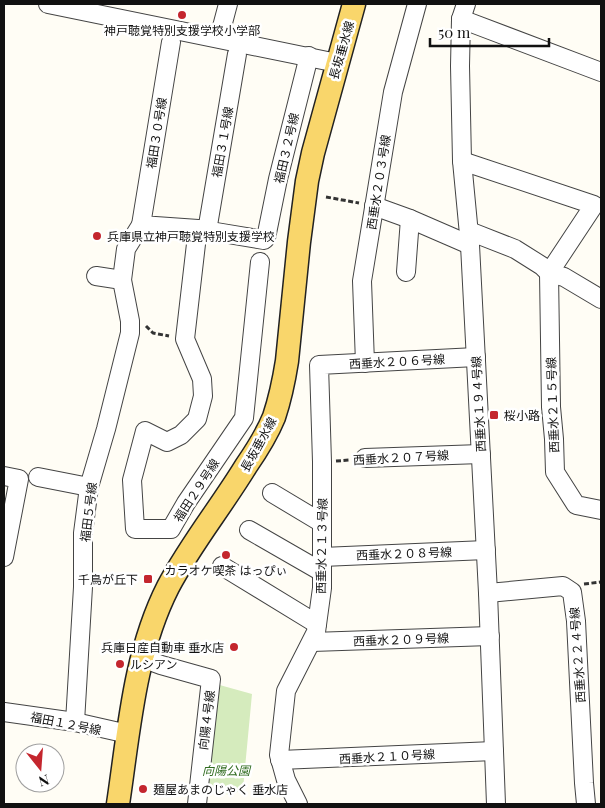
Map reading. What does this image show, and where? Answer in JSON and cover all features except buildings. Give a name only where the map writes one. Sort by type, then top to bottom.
[{"type":"main road","name":"長坂垂水線","points":[[118,804],[138,674],[150,628],[169,586],[261,444],[274,416],[287,361],[298,242],[307,181],[354,4]]},
{"type":"street","points":[[49,4],[337,63]]},
{"type":"street","points":[[219,38],[228,4]]},
{"type":"street","name":"西垂水２０３号線","points":[[365,363],[362,281],[393,92],[417,4]]},
{"type":"street","points":[[464,12],[601,72]]},
{"type":"street","name":"西垂水１９４号線","points":[[464,12],[460,66],[462,161],[470,238],[488,592],[496,804]]},
{"type":"street","name":"福田３０号線","points":[[128,308],[122,280],[126,249],[141,225],[171,42]]},
{"type":"street","name":"福田３１号線","points":[[202,238],[237,54]]},
{"type":"street","name":"福田３２号線","points":[[202,238],[264,240],[266,238],[278,179],[309,56]]},
{"type":"street","points":[[462,161],[594,205],[549,272]]},
{"type":"street","points":[[374,206],[410,220],[515,250],[549,272],[564,277],[601,299]]},
{"type":"street","points":[[406,272],[410,220]]},
{"type":"street","points":[[141,225],[198,229],[202,238]]},
{"type":"street","name":"福田２９号線","points":[[202,238],[185,339],[202,380],[203,396],[197,419],[181,435],[167,442],[145,431],[132,480],[136,529],[171,529],[186,502],[244,418],[260,262]]},
{"type":"street","name":"西垂水２１５号線","points":[[549,272],[551,407],[555,472],[576,505],[601,510]]},
{"type":"street","points":[[96,276],[122,280]]},
{"type":"street","name":"福田５号線","points":[[75,722],[83,587],[84,533],[89,487],[106,429],[130,333],[128,308]]},
{"type":"street","name":"西垂水２０６号線","points":[[319,365],[476,357]]},
{"type":"street","name":"西垂水２１３号線","points":[[298,804],[286,780],[279,755],[286,691],[316,632],[322,588],[322,462],[319,365]]},
{"type":"street","name":"西垂水２０７号線","points":[[365,458],[481,454]]},
{"type":"street","points":[[38,477],[89,487]]},
{"type":"street","points":[[4,557],[11,478]]},
{"type":"street","points":[[272,493],[322,523]]},
{"type":"street","points":[[171,529],[180,529],[200,536]]},
{"type":"street","points":[[248,530],[322,564]]},
{"type":"street","name":"西垂水２０８号線","points":[[322,564],[486,550]]},
{"type":"street","points":[[222,566],[317,624]]},
{"type":"street","name":"西垂水２２４号線","points":[[488,592],[563,586],[572,592],[576,621],[586,804]]},
{"type":"street","name":"西垂水２０９号線","points":[[312,642],[490,636]]},
{"type":"street","name":"向陽４号線","points":[[142,658],[211,679],[196,804]]},
{"type":"street","name":"福田１２号線","points":[[4,712],[75,722],[128,734]]},
{"type":"street","name":"西垂水２１０号線","points":[[280,760],[494,751]]},
{"type":"path","points":[[326,197],[374,206]]},
{"type":"path","name":"西垂水２０７号線","points":[[322,462],[365,458]]},
{"type":"green space","name":"向陽公園","points":[[216,684],[252,694],[243,789],[232,795],[205,791]]},
{"type":"place","name":"神戸聴覚特別支援学校小学部","points":[[182,15]]},
{"type":"place","name":"兵庫県立神戸聴覚特別支援学校","points":[[97,236]]},
{"type":"place","name":"桜小路","points":[[494,415]]},
{"type":"place","name":"カラオケ喫茶 はっぴぃ","points":[[226,555]]},
{"type":"place","name":"千鳥が丘下","points":[[148,579]]},
{"type":"place","name":"兵庫日産自動車 垂水店","points":[[234,647]]},
{"type":"place","name":"ルシアン","points":[[120,664]]},
{"type":"place","name":"麺屋あまのじゃく 垂水店","points":[[143,789]]}]
